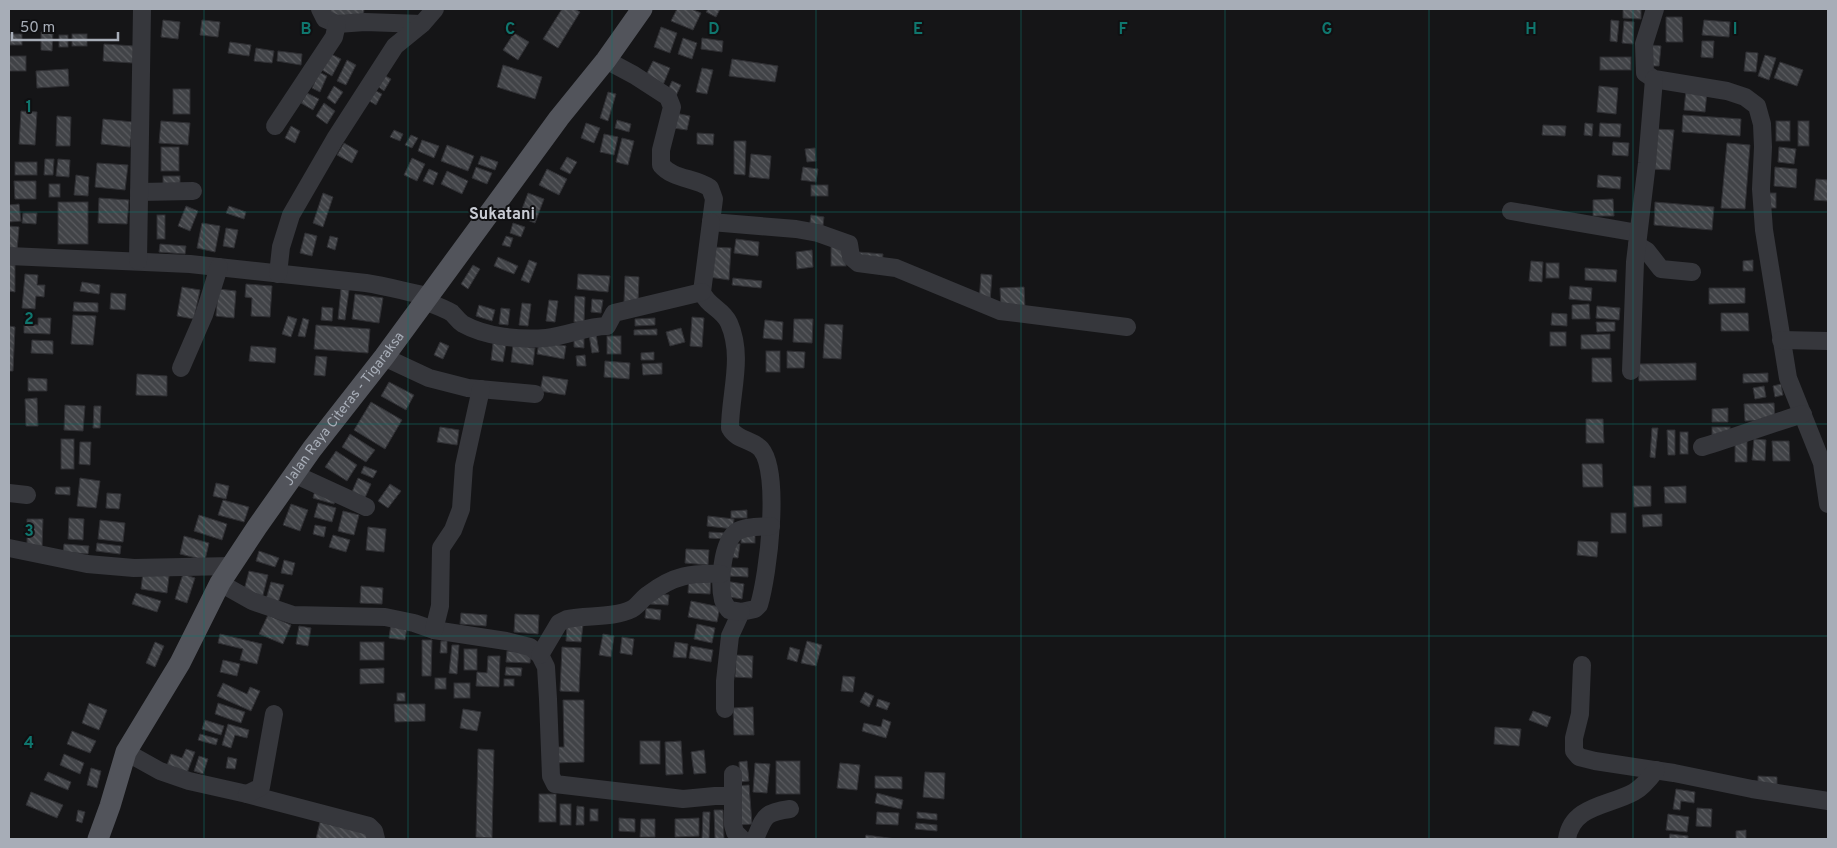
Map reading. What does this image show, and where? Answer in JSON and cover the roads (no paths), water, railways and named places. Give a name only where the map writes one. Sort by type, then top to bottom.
[{"type":"main road","name":"Jalan Raya Citeras - Tigaraksa","points":[[98,839],[126,752],[180,663],[226,575],[257,527],[294,474],[384,357],[425,298],[558,118],[606,60],[642,9]]},
{"type":"street","points":[[138,261],[142,9]]},
{"type":"street","points":[[320,9],[325,19],[337,24],[365,22],[422,24]]},
{"type":"street","points":[[278,274],[281,247],[290,215],[335,139],[395,46],[422,24],[435,9]]},
{"type":"street","points":[[1655,9],[1644,44],[1645,73],[1654,79],[1727,91],[1746,97],[1756,106],[1762,124],[1763,147],[1760,189],[1764,230],[1781,340],[1788,378],[1822,463],[1828,504]]},
{"type":"street","points":[[276,126],[334,36],[337,24]]},
{"type":"street","points":[[606,60],[668,97],[672,107],[661,150],[661,164],[665,170],[675,176],[696,181],[710,188],[714,199],[702,292],[709,302],[725,314],[731,327],[736,354],[730,428],[733,434],[754,443],[761,449],[769,463],[773,501],[771,526],[759,605],[755,609],[741,612],[729,610],[723,601],[721,574],[727,544],[736,533],[743,529],[771,526]]},
{"type":"street","points":[[1631,371],[1638,239],[1654,79]]},
{"type":"street","points":[[139,192],[193,191]]},
{"type":"street","points":[[1511,211],[1638,239],[1661,269],[1692,272]]},
{"type":"street","points":[[711,222],[818,232],[849,244],[850,257],[858,263],[896,268],[1000,311],[1126,327]]},
{"type":"street","points":[[9,256],[138,261],[219,267],[385,286],[425,298],[451,313],[460,323],[482,332],[519,338],[546,338],[572,334],[599,326],[607,326],[614,313],[702,292]]},
{"type":"street","points":[[181,368],[204,315],[219,267]]},
{"type":"street","points":[[1781,340],[1828,341]]},
{"type":"street","points":[[384,357],[429,378],[468,388],[535,394]]},
{"type":"street","points":[[434,630],[440,606],[442,548],[453,530],[461,509],[464,466],[481,389]]},
{"type":"street","points":[[1702,447],[1803,414]]},
{"type":"street","points":[[294,474],[366,506]]},
{"type":"street","points":[[9,494],[28,495]]},
{"type":"street","points":[[9,548],[87,564],[226,575],[252,601],[293,616],[385,617],[414,623],[434,630],[506,641],[530,647],[540,655],[546,667],[549,707],[550,776],[555,784],[683,799],[733,796]]},
{"type":"street","points":[[540,655],[560,623],[567,619],[621,613],[632,609],[648,594],[672,579],[694,573],[721,574]]},
{"type":"street","points":[[725,709],[725,681],[730,636],[741,612]]},
{"type":"street","points":[[1582,665],[1580,714],[1574,738],[1574,751],[1579,757],[1828,801]]},
{"type":"street","points":[[246,794],[261,787],[274,714]]},
{"type":"street","points":[[126,752],[160,771],[182,779],[369,826],[374,831],[376,839]]},
{"type":"street","points":[[1567,839],[1568,832],[1574,821],[1583,812],[1633,793],[1642,787],[1656,770]]},
{"type":"street","points":[[733,774],[733,825],[735,832],[742,839]]},
{"type":"street","points":[[755,839],[765,816],[773,811],[790,809]]},
{"type":"district","name":"Sukatani","points":[[502,215]]}]
